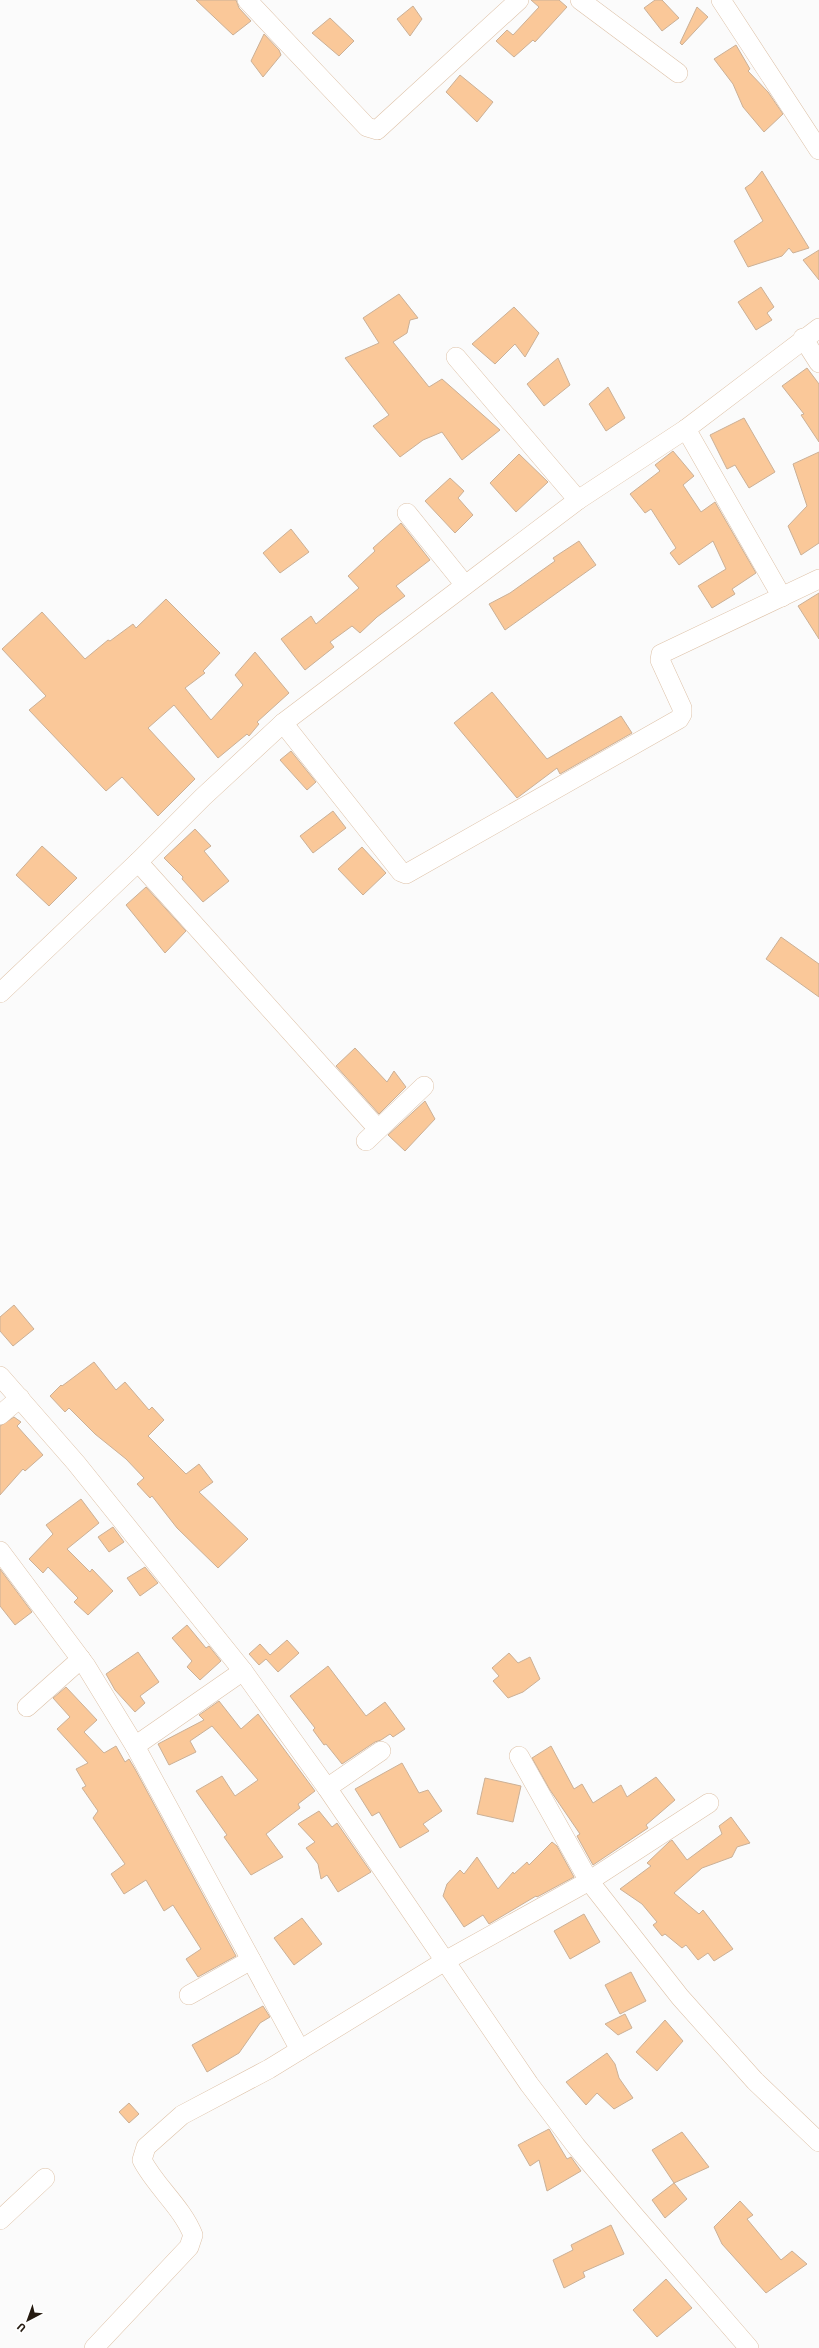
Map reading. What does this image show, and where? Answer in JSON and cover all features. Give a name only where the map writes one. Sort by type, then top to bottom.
[{"type":"street","points":[[247,0],[367,127],[377,130],[519,0]]},
{"type":"street","points":[[580,0],[678,73]]},
{"type":"street","points":[[721,0],[819,150]]},
{"type":"street","points":[[0,993],[138,862],[203,797],[283,723],[578,500],[686,429],[803,338],[819,328]]},
{"type":"street","points":[[803,338],[819,363]]},
{"type":"street","points":[[456,357],[578,500]]},
{"type":"street","points":[[686,429],[782,597]]},
{"type":"street","points":[[407,513],[465,585]]},
{"type":"street","points":[[283,723],[400,872],[406,874],[679,719],[682,714],[682,708],[660,660],[661,654],[819,579]]},
{"type":"street","points":[[138,862],[372,1135],[424,1086]]},
{"type":"street","points":[[0,1376],[76,1463],[243,1671],[327,1788],[528,2084],[576,2146],[632,2214],[749,2348]]},
{"type":"street","points":[[0,1415],[20,1398]]},
{"type":"street","points":[[0,1551],[81,1659],[136,1746],[300,2050]]},
{"type":"street","points":[[27,1707],[81,1659]]},
{"type":"street","points":[[136,1746],[243,1671]]},
{"type":"street","points":[[327,1788],[381,1751]]},
{"type":"street","points":[[519,1756],[589,1881],[680,1997],[755,2081],[819,2142]]},
{"type":"street","points":[[94,2348],[189,2247],[193,2235],[189,2224],[148,2171],[142,2160],[146,2147],[182,2115],[300,2050],[445,1961],[589,1881],[708,1803]]},
{"type":"street","points":[[189,1995],[251,1960]]},
{"type":"street","points":[[0,2220],[45,2178]]},
{"type":"building","points":[[196,0],[236,0],[239,8],[251,21],[233,35]]},
{"type":"building","points":[[531,0],[559,0],[567,7],[535,42],[533,40],[514,57],[496,41],[507,30],[513,35],[539,7]]},
{"type":"building","points":[[655,0],[662,0],[679,18],[662,31],[644,8]]},
{"type":"building","points":[[413,6],[422,19],[410,36],[397,19]]},
{"type":"building","points":[[697,7],[708,17],[682,45],[680,43]]},
{"type":"building","points":[[330,18],[354,41],[339,56],[312,33]]},
{"type":"building","points":[[264,34],[279,50],[281,55],[263,77],[251,61]]},
{"type":"building","points":[[736,45],[750,69],[748,71],[768,92],[783,114],[764,132],[743,107],[733,84],[714,59]]},
{"type":"building","points":[[460,75],[493,102],[477,122],[446,92]]},
{"type":"building","points":[[762,171],[809,248],[793,253],[789,248],[782,256],[748,267],[734,241],[763,221],[745,188],[752,183]]},
{"type":"building","points":[[819,250],[819,280],[803,260]]},
{"type":"building","points":[[761,287],[774,307],[767,313],[772,320],[756,330],[738,302]]},
{"type":"building","points":[[399,294],[418,318],[410,320],[407,333],[393,342],[429,387],[442,379],[500,430],[462,460],[442,432],[423,440],[400,457],[373,426],[389,415],[345,358],[379,343],[363,318]]},
{"type":"building","points":[[514,307],[539,333],[525,357],[515,344],[495,364],[472,344]]},
{"type":"building","points":[[558,358],[570,385],[544,406],[527,384]]},
{"type":"building","points":[[807,368],[819,384],[819,442],[801,415],[804,414],[782,386]]},
{"type":"building","points":[[608,387],[625,418],[606,431],[589,404]]},
{"type":"building","points":[[744,418],[775,472],[749,488],[735,465],[727,469],[710,435]]},
{"type":"building","points":[[673,451],[694,476],[683,485],[701,512],[715,502],[756,573],[732,589],[735,594],[712,608],[698,586],[726,569],[713,541],[679,565],[670,553],[676,548],[651,509],[645,513],[630,494],[660,471],[655,465]]},
{"type":"building","points":[[819,452],[819,543],[801,555],[788,526],[807,506],[793,464]]},
{"type":"building","points":[[519,454],[548,482],[516,512],[490,483]]},
{"type":"building","points":[[450,478],[464,491],[458,498],[473,515],[455,533],[425,501]]},
{"type":"building","points":[[401,523],[430,560],[396,586],[405,596],[377,617],[360,633],[352,626],[330,642],[334,647],[305,670],[281,639],[311,616],[316,624],[359,588],[348,576],[375,551],[373,548]]},
{"type":"building","points":[[291,529],[309,552],[280,573],[263,553]]},
{"type":"building","points":[[579,541],[596,565],[505,630],[489,604],[510,593],[555,561],[553,558]]},
{"type":"building","points":[[819,593],[819,639],[798,606]]},
{"type":"building","points":[[166,599],[220,653],[203,671],[205,673],[185,688],[211,720],[243,685],[235,675],[255,652],[289,693],[257,722],[259,724],[249,736],[247,734],[218,758],[174,705],[148,728],[195,779],[158,816],[122,777],[106,791],[29,710],[46,696],[2,649],[42,612],[85,659],[108,640],[110,641],[133,624],[136,628]]},
{"type":"building","points":[[492,692],[547,759],[621,716],[632,733],[560,774],[557,768],[517,798],[454,723]]},
{"type":"building","points":[[291,751],[316,782],[307,790],[280,760]]},
{"type":"building","points":[[333,811],[346,828],[313,853],[300,836]]},
{"type":"building","points":[[195,829],[211,846],[204,851],[229,881],[203,902],[182,879],[183,877],[164,858]]},
{"type":"building","points":[[42,846],[77,878],[49,906],[16,875]]},
{"type":"building","points":[[362,847],[386,873],[363,895],[338,869]]},
{"type":"building","points":[[146,887],[186,931],[165,953],[126,905]]},
{"type":"building","points":[[781,937],[819,964],[819,997],[766,959]]},
{"type":"building","points":[[355,1048],[387,1082],[394,1071],[406,1087],[379,1114],[336,1066]]},
{"type":"building","points":[[425,1101],[435,1119],[405,1151],[388,1135]]},
{"type":"building","points":[[14,1305],[34,1329],[13,1346],[0,1331],[0,1317]]},
{"type":"building","points":[[94,1362],[116,1390],[125,1382],[149,1410],[152,1407],[164,1420],[148,1436],[186,1474],[199,1464],[213,1482],[199,1492],[248,1539],[218,1568],[177,1528],[152,1496],[150,1498],[137,1484],[144,1478],[126,1459],[95,1434],[69,1408],[65,1412],[50,1396],[61,1385],[62,1386]]},
{"type":"building","points":[[14,1417],[21,1422],[17,1426],[43,1455],[25,1471],[23,1469],[0,1495],[0,1426]]},
{"type":"building","points":[[81,1499],[99,1523],[67,1549],[90,1572],[92,1569],[113,1591],[88,1615],[74,1602],[78,1598],[48,1567],[43,1573],[29,1559],[53,1534],[46,1525]]},
{"type":"building","points":[[113,1527],[124,1542],[109,1552],[98,1537]]},
{"type":"building","points":[[145,1567],[158,1583],[140,1596],[127,1578]]},
{"type":"building","points":[[0,1569],[32,1612],[15,1625],[0,1606]]},
{"type":"building","points":[[187,1625],[206,1648],[209,1646],[221,1661],[200,1680],[187,1667],[192,1661],[172,1638]]},
{"type":"building","points":[[287,1640],[299,1653],[278,1672],[266,1659],[259,1665],[249,1654],[260,1644],[270,1655]]},
{"type":"building","points":[[138,1652],[159,1682],[140,1696],[145,1703],[135,1712],[115,1690],[106,1674]]},
{"type":"building","points":[[509,1653],[518,1663],[530,1657],[540,1679],[523,1692],[508,1698],[493,1681],[499,1676],[492,1668]]},
{"type":"building","points":[[328,1666],[366,1716],[385,1702],[405,1729],[393,1737],[390,1734],[375,1742],[342,1764],[326,1744],[324,1745],[313,1730],[315,1728],[290,1696]]},
{"type":"building","points":[[66,1687],[97,1720],[84,1732],[104,1753],[116,1746],[125,1762],[129,1759],[236,1956],[198,1977],[186,1959],[201,1949],[173,1905],[164,1911],[146,1880],[124,1894],[111,1874],[125,1864],[93,1818],[98,1811],[82,1788],[86,1786],[76,1769],[88,1763],[57,1729],[70,1717],[53,1698]]},
{"type":"building","points":[[219,1701],[241,1729],[258,1714],[315,1791],[298,1804],[300,1808],[266,1834],[283,1857],[251,1875],[224,1837],[227,1835],[196,1791],[222,1776],[235,1796],[258,1780],[212,1726],[190,1741],[196,1752],[169,1765],[158,1744],[204,1720],[199,1715]]},
{"type":"building","points":[[551,1746],[574,1789],[582,1784],[593,1803],[621,1785],[627,1797],[656,1777],[675,1800],[646,1825],[648,1828],[593,1865],[577,1836],[580,1834],[550,1790],[532,1758]]},
{"type":"building","points":[[402,1763],[419,1793],[428,1790],[442,1811],[423,1824],[429,1831],[400,1848],[379,1812],[372,1816],[355,1789]]},
{"type":"building","points":[[485,1778],[521,1786],[513,1822],[477,1814]]},
{"type":"building","points":[[319,1811],[332,1827],[337,1823],[371,1872],[338,1892],[327,1875],[321,1879],[318,1864],[306,1848],[315,1842],[298,1824]]},
{"type":"building","points":[[731,1817],[750,1843],[737,1847],[732,1857],[702,1868],[674,1893],[699,1914],[703,1910],[733,1949],[714,1961],[708,1953],[698,1960],[686,1945],[682,1948],[665,1934],[662,1936],[653,1925],[657,1922],[642,1904],[620,1889],[651,1866],[647,1863],[672,1840],[687,1860],[722,1834],[719,1826]]},
{"type":"building","points":[[552,1842],[557,1846],[574,1877],[537,1897],[536,1896],[489,1924],[483,1915],[464,1927],[443,1896],[447,1884],[460,1870],[464,1874],[477,1857],[498,1889],[513,1872],[514,1874],[527,1862],[529,1865]]},
{"type":"building","points":[[584,1914],[600,1942],[570,1959],[554,1931]]},
{"type":"building","points":[[302,1918],[322,1944],[294,1965],[274,1938]]},
{"type":"building","points":[[631,1972],[646,2001],[620,2014],[605,1985]]},
{"type":"building","points":[[263,2006],[270,2017],[260,2023],[239,2053],[207,2072],[192,2045]]},
{"type":"building","points":[[625,2014],[632,2028],[618,2035],[605,2024]]},
{"type":"building","points":[[665,2020],[683,2041],[657,2071],[636,2052]]},
{"type":"building","points":[[607,2053],[615,2064],[619,2078],[633,2098],[614,2109],[597,2093],[586,2105],[566,2082]]},
{"type":"building","points":[[129,2103],[139,2114],[129,2123],[119,2112]]},
{"type":"building","points":[[549,2129],[567,2159],[571,2157],[581,2171],[547,2191],[539,2160],[530,2166],[518,2145]]},
{"type":"building","points":[[682,2132],[709,2167],[674,2183],[652,2150]]},
{"type":"building","points":[[674,2183],[687,2199],[665,2218],[652,2200]]},
{"type":"building","points":[[740,2201],[753,2215],[747,2219],[781,2260],[792,2251],[807,2264],[766,2293],[722,2244],[714,2227]]},
{"type":"building","points":[[611,2225],[624,2254],[583,2272],[585,2277],[564,2288],[553,2260],[573,2250],[571,2245]]},
{"type":"building","points":[[666,2279],[692,2308],[657,2337],[633,2310]]}]
